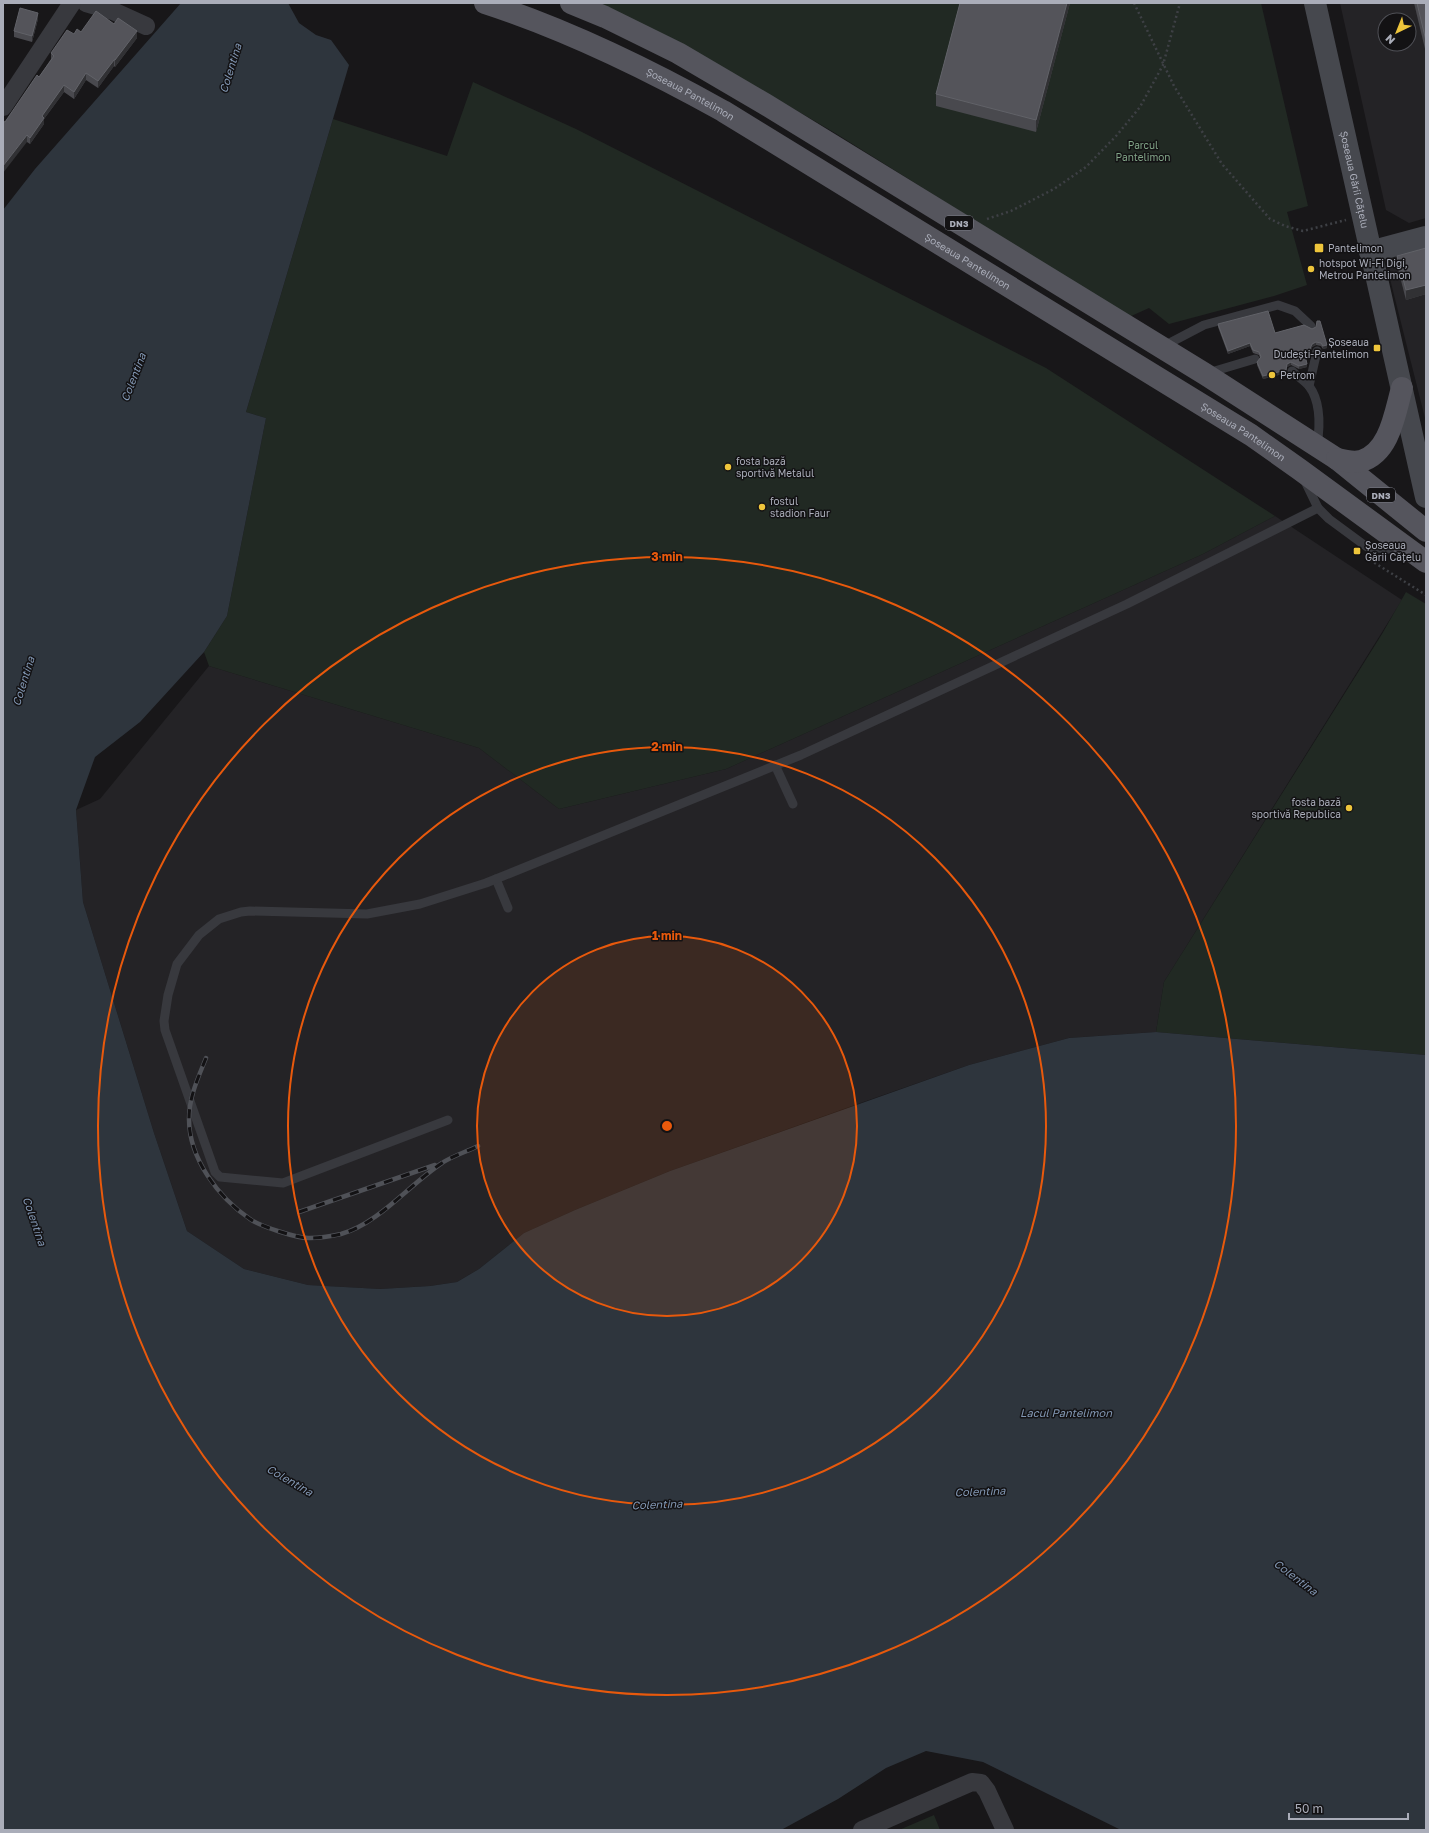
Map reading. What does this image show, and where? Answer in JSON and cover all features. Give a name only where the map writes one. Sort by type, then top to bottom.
[{"type":"main road","name":"Șoseaua Pantelimon","points":[[485,3],[524,16],[594,45],[661,77],[723,111],[1251,435],[1426,562]]},
{"type":"main road","name":"DN3","points":[[572,3],[605,17],[678,53],[765,104],[1205,374],[1337,459],[1426,531]]},
{"type":"main road","name":"Șoseaua Gării Cățelu","points":[[1315,3],[1426,497]]},
{"type":"main road","points":[[1370,252],[1426,237]]},
{"type":"main road","points":[[1337,459],[1360,462],[1374,454],[1384,441],[1390,429],[1402,388]]},
{"type":"main road","points":[[1404,546],[1426,542]]},
{"type":"street","points":[[3,107],[72,3]]},
{"type":"street","points":[[86,3],[113,11],[146,26]]},
{"type":"street","points":[[862,1830],[964,1784],[972,1782],[981,1783],[987,1791],[1005,1830]]},
{"type":"lane","points":[[1161,347],[1204,325],[1278,305],[1295,311],[1311,326]]},
{"type":"lane","points":[[1309,386],[1317,351]]},
{"type":"lane","points":[[1205,374],[1255,359]]},
{"type":"lane","points":[[1292,371],[1309,386],[1318,410],[1319,429],[1317,446]]},
{"type":"lane","points":[[1299,469],[1318,508],[1367,547],[1388,548],[1404,546]]},
{"type":"lane","points":[[448,1120],[282,1183],[220,1177],[215,1172],[165,1030],[164,1021],[173,973],[183,955],[208,927],[219,920],[234,914],[250,911],[374,913],[420,904],[496,879],[775,765],[1127,604],[1318,508]]},
{"type":"lane","points":[[775,765],[793,804]]},
{"type":"lane","points":[[496,879],[508,908]]},
{"type":"path","points":[[1134,3],[1174,86],[1222,164],[1270,219],[1303,231],[1316,229],[1362,215]]},
{"type":"path","points":[[961,224],[1012,211],[1054,190],[1086,167],[1117,135],[1140,107],[1164,65],[1180,3]]},
{"type":"path","points":[[1369,560],[1426,595]]},
{"type":"shaded area","points":[[1340,3],[1426,3],[1426,218],[1409,223],[1386,210]]},
{"type":"shaded area","points":[[1426,248],[1426,422],[1385,259]]},
{"type":"shaded area","points":[[1275,516],[1402,600],[1164,982],[1156,1032],[1069,1038],[969,1065],[670,1171],[575,1210],[524,1233],[479,1269],[457,1282],[430,1286],[380,1289],[308,1285],[244,1269],[187,1231],[154,1133],[83,902],[76,810],[100,799],[209,666],[479,748],[559,809],[726,769],[1203,554]]},
{"type":"green space","name":"Parcul Pantelimon","points":[[598,3],[1261,3],[1308,206],[1287,212],[1307,285],[1274,296],[1169,324],[1149,308],[1129,317],[835,133],[688,47]]},
{"type":"green space","name":"fosta bază sportivă Metalul","points":[[473,82],[576,129],[1046,368],[1275,516],[1203,554],[726,769],[559,809],[479,748],[209,666],[204,652],[227,616],[266,418],[246,412],[333,119],[447,156]]},
{"type":"green space","name":"fosta bază sportivă Republica","points":[[1406,592],[1426,604],[1426,1055],[1156,1032],[1164,982],[1382,634]]},
{"type":"green space","points":[[934,1815],[940,1830],[899,1830]]},
{"type":"water","name":"Lacul Pantelimon","points":[[181,3],[288,3],[299,23],[316,35],[331,40],[349,65],[246,412],[266,418],[227,616],[204,652],[140,722],[95,757],[76,810],[83,902],[154,1133],[187,1231],[244,1269],[308,1285],[380,1289],[430,1286],[457,1282],[479,1269],[524,1233],[575,1210],[670,1171],[969,1065],[1069,1038],[1156,1032],[1426,1055],[1426,1830],[1121,1830],[983,1762],[926,1751],[886,1768],[838,1799],[781,1830],[3,1830],[3,210],[35,169]]},
{"type":"building","points":[[960,3],[1067,3],[1036,120],[936,94]]},
{"type":"building","points":[[1417,3],[1426,3],[1426,41]]},
{"type":"building","points":[[20,8],[38,13],[32,36],[14,31]]},
{"type":"building","points":[[96,11],[114,24],[118,18],[137,31],[98,81],[86,73],[74,92],[64,85],[42,116],[44,118],[30,138],[27,135],[3,166],[3,121],[5,122],[37,75],[39,77],[54,56],[51,53],[67,30],[74,34],[77,29],[81,32]]},
{"type":"building","points":[[1426,248],[1426,285],[1406,290],[1397,256]]},
{"type":"building","points":[[1268,311],[1275,333],[1304,325],[1312,329],[1316,327],[1317,321],[1320,321],[1327,345],[1323,346],[1321,343],[1316,342],[1312,344],[1310,349],[1304,351],[1307,364],[1299,366],[1291,362],[1287,364],[1286,370],[1263,376],[1257,362],[1261,357],[1259,352],[1253,350],[1250,343],[1228,351],[1218,324]]},
{"type":"railway","points":[[206,1058],[194,1088],[189,1111],[190,1134],[194,1149],[208,1176],[227,1200],[250,1219],[279,1232],[305,1238],[314,1238],[341,1234],[355,1229],[381,1213],[442,1163],[478,1146]]},
{"type":"railway","points":[[299,1212],[435,1165]]},
{"type":"place","name":"Pantelimon","points":[[1319,248]]},
{"type":"place","name":"hotspot Wi-Fi Digi, Metrou Pantelimon","points":[[1311,269]]},
{"type":"place","name":"Șoseaua Dudești-Pantelimon","points":[[1377,348]]},
{"type":"place","name":"Petrom","points":[[1272,375]]},
{"type":"place","name":"fosta bază sportivă Metalul","points":[[728,467]]},
{"type":"place","name":"fostul stadion Faur","points":[[762,507]]},
{"type":"place","name":"Șoseaua Gării Cățelu","points":[[1357,551]]},
{"type":"place","name":"fosta bază sportivă Republica","points":[[1349,808]]},
{"type":"water label","name":"Colentina","points":[[230,68]]},
{"type":"water label","name":"Colentina","points":[[133,377]]},
{"type":"water label","name":"Colentina","points":[[23,681]]},
{"type":"water label","name":"Colentina","points":[[35,1221]]},
{"type":"water label","name":"Colentina","points":[[290,1480]]},
{"type":"water label","name":"Colentina","points":[[980,1491]]},
{"type":"water label","name":"Colentina","points":[[657,1504]]},
{"type":"water label","name":"Colentina","points":[[1296,1577]]}]
